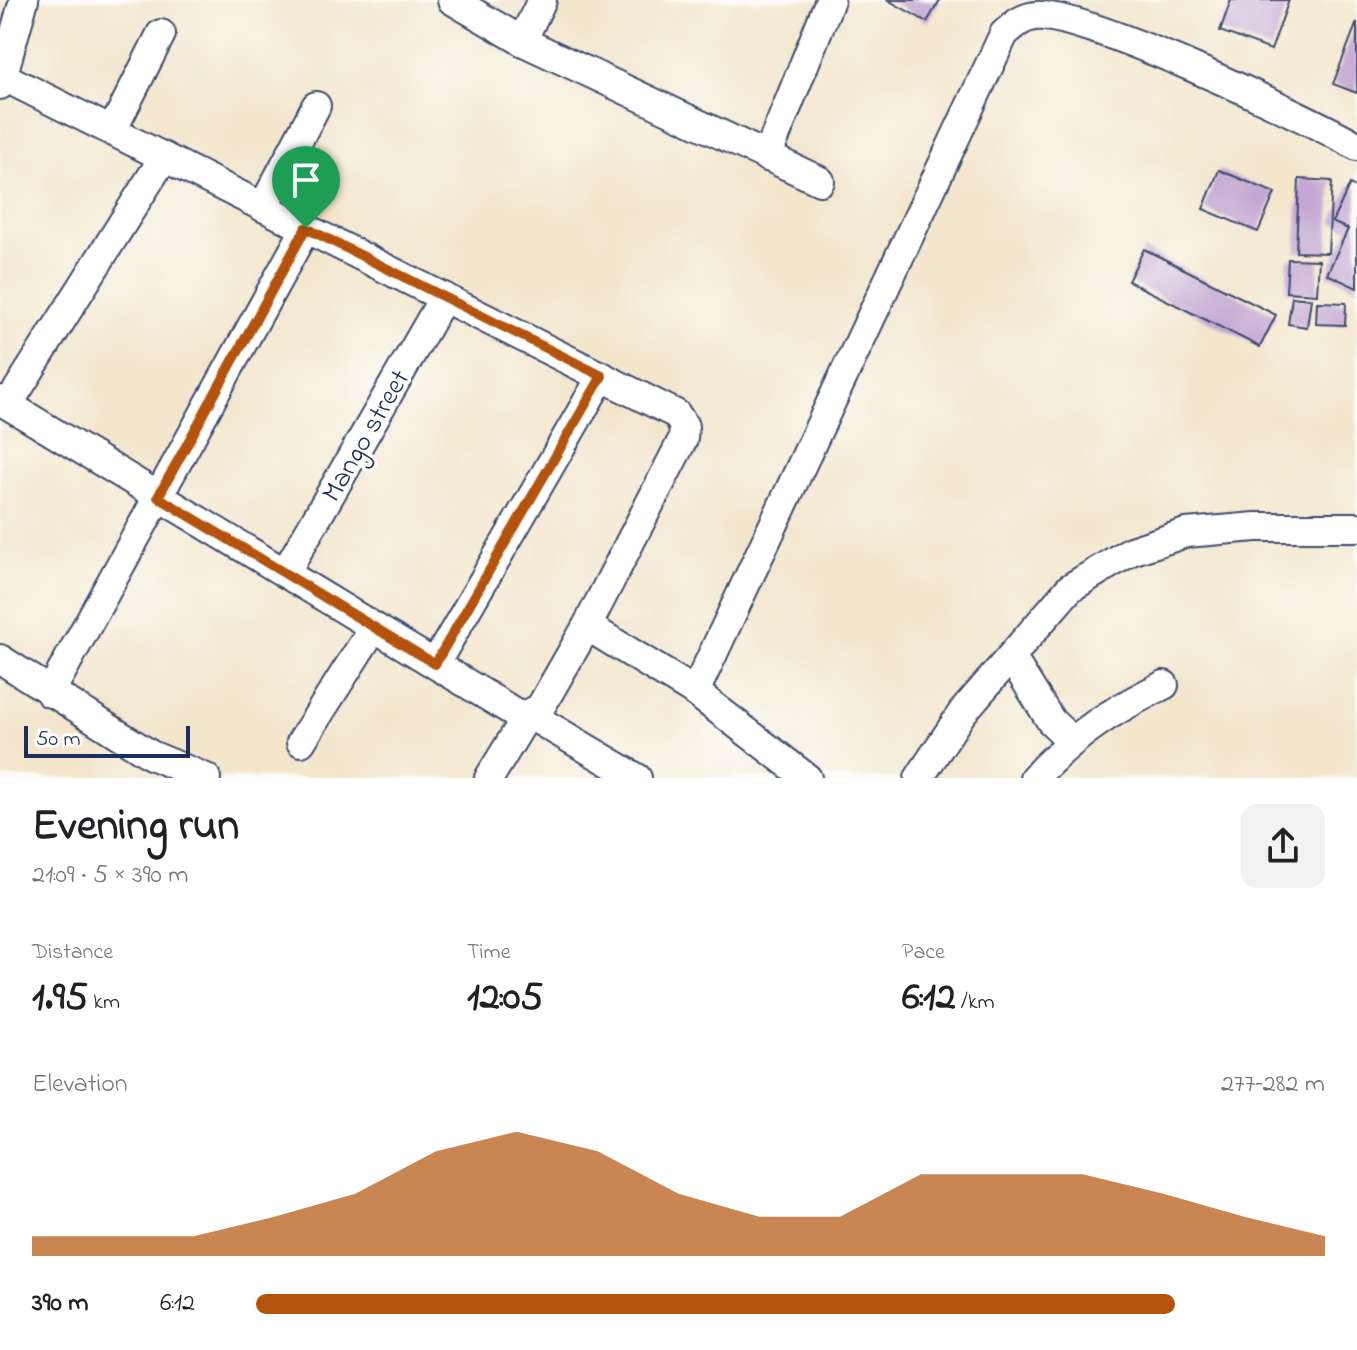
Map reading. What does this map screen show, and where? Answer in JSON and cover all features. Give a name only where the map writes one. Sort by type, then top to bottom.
[{"type":"street","points":[[24,0],[2,81],[112,131],[164,157],[263,207],[602,376],[676,414],[684,426],[683,439],[587,626],[540,708],[528,714],[517,714],[4,402],[164,157]]},
{"type":"street","points":[[452,0],[522,41],[820,181]]},
{"type":"street","points":[[522,41],[542,0]]},
{"type":"street","points":[[767,157],[830,0]]},
{"type":"street","points":[[695,692],[1004,34],[1017,21],[1038,15],[1146,48],[1357,146]]},
{"type":"street","points":[[112,131],[161,34]]},
{"type":"street","points":[[263,207],[316,106]]},
{"type":"street","points":[[50,693],[306,228]]},
{"type":"street","name":"Mango street","points":[[285,573],[444,297]]},
{"type":"street","points":[[435,664],[602,376]]},
{"type":"street","points":[[919,778],[962,713],[1070,588],[1131,551],[1186,533],[1256,527],[1357,527]]},
{"type":"street","points":[[587,626],[695,692],[807,778]]},
{"type":"street","points":[[301,742],[374,627]]},
{"type":"street","points":[[1011,657],[1051,721],[1071,740]]},
{"type":"street","points":[[0,659],[151,755],[206,778]]},
{"type":"street","points":[[1034,778],[1071,740],[1108,712],[1164,685]]},
{"type":"street","points":[[489,778],[528,714]]},
{"type":"street","points":[[528,714],[637,778]]},
{"type":"building","points":[[888,0],[940,0],[927,22]]},
{"type":"building","points":[[1231,0],[1289,0],[1271,50],[1220,31]]},
{"type":"building","points":[[1357,22],[1357,93],[1333,84]]},
{"type":"building","points":[[1219,170],[1275,193],[1258,232],[1203,209]]},
{"type":"building","points":[[1299,179],[1332,181],[1328,253],[1296,252]]},
{"type":"building","points":[[1350,184],[1357,188],[1357,288],[1327,274],[1348,229],[1332,222]]},
{"type":"building","points":[[1144,249],[1276,315],[1260,347],[1128,281]]},
{"type":"building","points":[[1288,259],[1319,260],[1317,294],[1286,292]]},
{"type":"building","points":[[1292,297],[1311,299],[1307,327],[1288,324]]},
{"type":"building","points":[[1317,302],[1346,303],[1345,325],[1316,324]]},
{"type":"route","points":[[306,228],[602,376],[435,664],[158,497],[306,228]]}]
